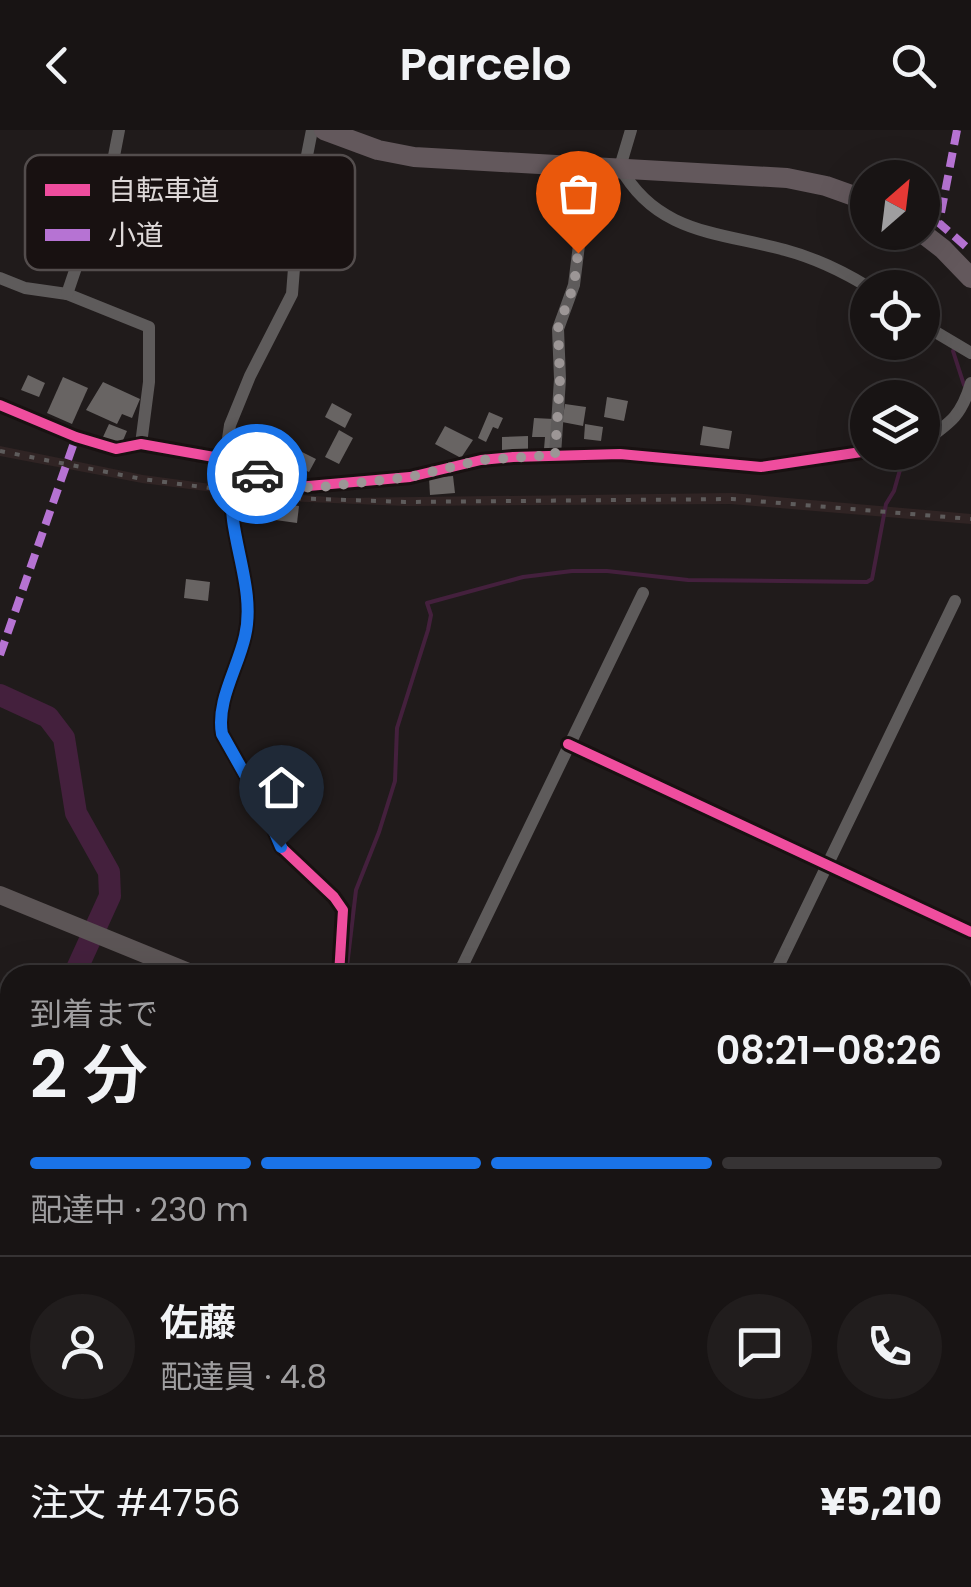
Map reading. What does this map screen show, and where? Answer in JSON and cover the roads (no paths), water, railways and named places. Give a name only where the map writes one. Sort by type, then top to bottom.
[{"type":"main road","points":[[324,130],[378,150],[414,157],[786,178],[850,195]]},
{"type":"main road","points":[[940,246],[971,278]]},
{"type":"street","points":[[114,155],[119,130]]},
{"type":"street","points":[[307,155],[312,130]]},
{"type":"street","points":[[555,455],[560,379],[558,328],[574,285],[582,221],[590,197],[620,166],[631,130]]},
{"type":"street","points":[[620,166],[642,199],[681,224],[799,254],[850,278]]},
{"type":"street","points":[[67,294],[75,270]]},
{"type":"street","points":[[294,270],[292,294],[230,425],[233,519],[247,618],[220,725],[281,847],[334,897],[342,910],[339,965]]},
{"type":"street","points":[[0,278],[26,288],[67,294],[148,328],[149,382],[141,444]]},
{"type":"street","points":[[940,335],[971,353]]},
{"type":"street","points":[[940,430],[955,420],[964,407],[971,384]]},
{"type":"street","points":[[0,405],[76,438],[116,450],[141,444],[229,462],[286,488],[410,477],[481,460],[555,455],[635,455],[761,467],[850,454]]},
{"type":"street","points":[[463,965],[643,593]]},
{"type":"street","points":[[779,965],[955,601]]},
{"type":"street","points":[[568,744],[971,932]]},
{"type":"street","points":[[0,895],[172,965]]},
{"type":"waterway","points":[[953,351],[964,385]]},
{"type":"waterway","points":[[347,965],[356,890],[395,781],[397,728],[428,630],[431,615],[427,603],[523,577],[572,571],[688,580],[867,582],[872,579],[886,504],[900,470]]},
{"type":"waterway","points":[[0,695],[48,717],[64,738],[76,813],[109,872],[110,896],[79,965]]},
{"type":"railway","points":[[0,451],[142,479],[285,498],[405,502],[732,499],[971,519]]}]
